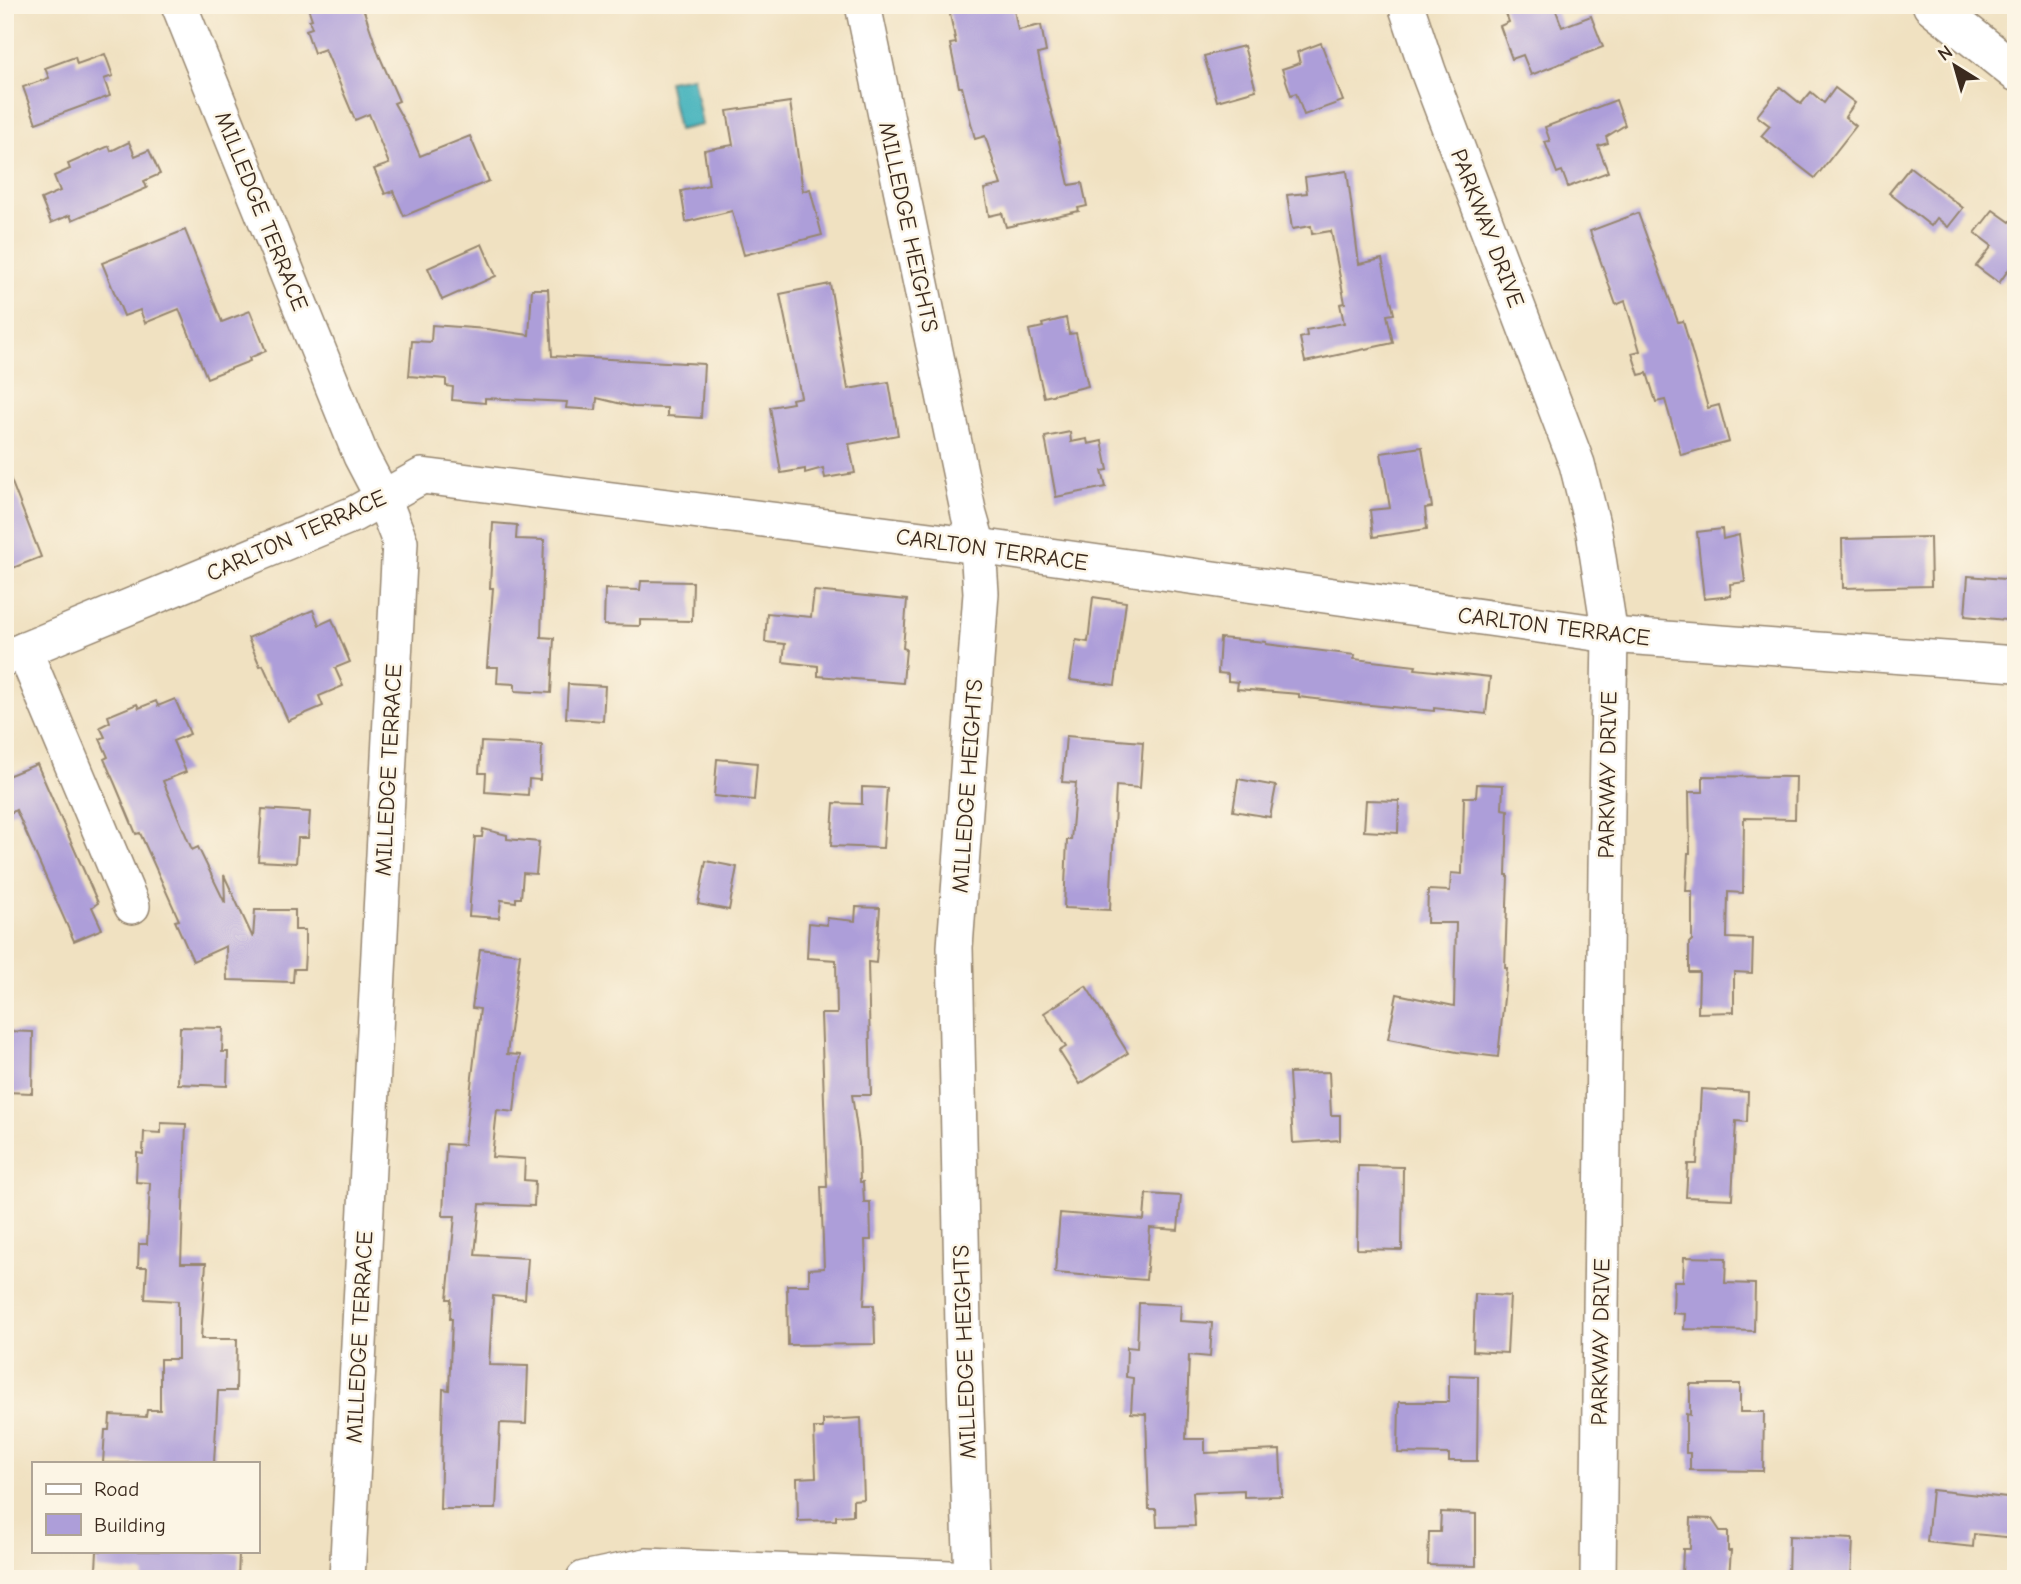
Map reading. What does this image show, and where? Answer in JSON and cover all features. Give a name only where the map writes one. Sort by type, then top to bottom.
[{"type":"main road","points":[[1932,5],[2016,72]]},
{"type":"street","name":"MILLEDGE TERRACE","points":[[179,5],[361,456],[383,498],[400,541],[347,1579]]},
{"type":"street","name":"MILLEDGE HEIGHTS","points":[[863,5],[969,515],[978,546],[981,593],[955,947],[963,1328],[973,1579]]},
{"type":"street","name":"PARKWAY DRIVE","points":[[1406,5],[1577,464],[1594,533],[1610,635],[1598,1579]]},
{"type":"street","name":"CARLTON TERRACE","points":[[15,654],[354,514],[422,476],[978,546],[1610,635],[2016,664]]},
{"type":"street","points":[[15,654],[132,906]]},
{"type":"street","points":[[584,1579],[646,1566],[973,1579]]},
{"type":"water","points":[[693,77],[702,125],[678,130],[668,81]]},
{"type":"building","points":[[307,5],[362,5],[379,55],[399,101],[394,103],[420,156],[470,136],[489,181],[404,216],[393,191],[385,194],[374,169],[389,164],[369,114],[355,120],[325,49],[314,53],[306,30],[312,28]]},
{"type":"building","points":[[948,5],[1013,5],[1018,30],[1041,25],[1046,52],[1038,54],[1069,185],[1082,183],[1087,206],[1078,208],[1079,211],[1006,227],[1002,213],[989,216],[984,189],[1001,185],[985,136],[975,139],[962,87],[959,87],[950,44],[956,43]]},
{"type":"building","points":[[1503,5],[1554,5],[1562,27],[1591,16],[1603,47],[1531,75],[1523,55],[1512,59],[1500,26],[1509,22]]},
{"type":"building","points":[[1321,43],[1343,101],[1304,115],[1296,93],[1291,95],[1282,69],[1300,63],[1297,52]]},
{"type":"building","points":[[1244,46],[1256,90],[1217,101],[1204,56]]},
{"type":"building","points":[[105,54],[113,76],[104,79],[110,96],[36,123],[23,87],[49,78],[45,68],[75,57],[77,64]]},
{"type":"building","points":[[1780,87],[1801,104],[1811,92],[1824,103],[1835,88],[1855,103],[1845,117],[1856,126],[1815,178],[1761,136],[1770,126],[1757,116]]},
{"type":"building","points":[[1616,100],[1625,125],[1606,137],[1608,143],[1598,146],[1608,172],[1568,187],[1562,171],[1557,173],[1545,142],[1550,141],[1545,127]]},
{"type":"building","points":[[790,102],[803,191],[810,189],[822,235],[744,255],[732,211],[686,222],[681,191],[709,185],[704,150],[733,145],[727,111]]},
{"type":"building","points":[[129,142],[135,156],[149,150],[160,174],[144,181],[147,188],[72,220],[70,215],[51,223],[41,199],[60,191],[54,176],[70,169],[68,164],[109,146],[111,151]]},
{"type":"building","points":[[1910,167],[1963,208],[1948,227],[1937,218],[1931,226],[1889,193]]},
{"type":"building","points":[[1347,171],[1359,264],[1382,259],[1394,314],[1387,315],[1393,343],[1305,362],[1300,338],[1307,336],[1306,330],[1344,323],[1340,304],[1345,303],[1331,231],[1312,234],[1311,226],[1292,229],[1287,195],[1307,193],[1305,177]]},
{"type":"building","points":[[1993,210],[2010,222],[2016,214],[2016,263],[2014,262],[1999,283],[1976,266],[1992,246],[1975,233]]},
{"type":"building","points":[[1638,213],[1678,322],[1683,321],[1708,408],[1719,405],[1729,442],[1681,455],[1665,400],[1656,402],[1647,373],[1639,375],[1632,353],[1640,351],[1625,301],[1616,305],[1590,231]]},
{"type":"building","points":[[185,230],[222,322],[250,311],[266,351],[249,358],[250,361],[207,378],[179,309],[145,323],[140,310],[124,316],[102,263]]},
{"type":"building","points":[[482,244],[496,276],[442,300],[428,268]]},
{"type":"building","points":[[830,284],[848,389],[889,382],[898,435],[849,444],[855,473],[825,478],[823,468],[805,473],[805,469],[781,473],[770,407],[793,403],[792,399],[801,397],[780,294]]},
{"type":"building","points":[[532,289],[548,289],[552,356],[704,364],[701,418],[667,416],[667,408],[634,407],[597,398],[596,410],[566,408],[567,402],[485,398],[485,403],[452,400],[453,387],[446,386],[446,379],[409,376],[412,341],[431,342],[432,325],[529,335]]},
{"type":"building","points":[[1066,318],[1069,334],[1076,333],[1088,386],[1044,397],[1029,330]]},
{"type":"building","points":[[1070,432],[1071,442],[1087,439],[1088,444],[1102,441],[1108,470],[1102,471],[1106,487],[1056,497],[1045,437]]},
{"type":"building","points":[[1422,447],[1432,507],[1425,508],[1427,529],[1373,537],[1370,510],[1390,508],[1381,453]]},
{"type":"building","points":[[5,470],[41,557],[5,571]]},
{"type":"building","points":[[493,523],[517,525],[516,539],[544,540],[541,637],[554,638],[551,693],[515,691],[515,684],[497,683],[498,667],[487,667],[493,588],[490,588]]},
{"type":"building","points":[[1722,529],[1723,539],[1739,535],[1745,582],[1730,584],[1731,596],[1704,599],[1697,532]]},
{"type":"building","points":[[1930,537],[1931,586],[1843,588],[1842,539]]},
{"type":"building","points":[[1968,576],[2016,580],[2016,621],[1965,616]]},
{"type":"building","points":[[641,581],[693,582],[692,621],[640,620],[640,626],[604,625],[605,589],[640,590]]},
{"type":"building","points":[[814,591],[907,600],[903,683],[818,676],[818,666],[783,662],[785,644],[765,642],[767,613],[811,617]]},
{"type":"building","points":[[1093,597],[1126,602],[1115,685],[1070,680],[1076,640],[1088,642]]},
{"type":"building","points":[[313,610],[319,625],[332,619],[350,662],[335,668],[343,686],[319,696],[323,706],[288,721],[248,638]]},
{"type":"building","points":[[1220,638],[1355,655],[1354,659],[1416,666],[1415,669],[1490,677],[1486,714],[1349,703],[1299,697],[1299,694],[1237,689],[1238,682],[1228,681],[1228,674],[1218,673]]},
{"type":"building","points":[[568,684],[605,686],[603,721],[566,718]]},
{"type":"building","points":[[175,699],[190,734],[173,741],[186,772],[163,781],[192,850],[198,847],[225,903],[224,875],[253,938],[255,910],[295,910],[295,930],[305,930],[305,953],[304,969],[294,969],[293,982],[227,980],[226,946],[193,961],[175,921],[179,920],[140,833],[136,834],[104,759],[108,757],[100,739],[105,737],[100,727],[110,722],[108,716],[137,704],[139,708],[156,701],[158,706]]},
{"type":"building","points":[[1066,736],[1143,742],[1140,788],[1116,786],[1110,910],[1064,908],[1067,840],[1071,840],[1076,783],[1062,782]]},
{"type":"building","points":[[481,742],[542,745],[540,780],[529,779],[528,795],[485,792],[486,773],[479,773]]},
{"type":"building","points":[[717,759],[757,763],[754,800],[714,796]]},
{"type":"building","points":[[37,764],[98,903],[92,907],[102,929],[74,941],[16,810],[5,816],[5,777]]},
{"type":"building","points":[[1703,776],[1796,777],[1795,819],[1744,818],[1743,893],[1728,892],[1727,938],[1753,939],[1752,973],[1734,972],[1734,1012],[1698,1013],[1699,972],[1689,972],[1692,891],[1686,891],[1690,853],[1689,792],[1703,792]]},
{"type":"building","points":[[1238,779],[1276,786],[1270,817],[1233,811]]},
{"type":"building","points":[[1477,784],[1503,785],[1502,809],[1508,810],[1507,968],[1498,1057],[1388,1039],[1397,994],[1454,1006],[1456,923],[1427,923],[1428,890],[1450,891],[1451,873],[1462,874],[1464,797],[1476,797]]},
{"type":"building","points":[[862,787],[887,788],[883,848],[831,846],[834,803],[862,804]]},
{"type":"building","points":[[1366,800],[1399,801],[1398,833],[1364,831]]},
{"type":"building","points":[[262,809],[310,812],[308,838],[298,838],[296,863],[258,861]]},
{"type":"building","points":[[483,829],[507,835],[507,839],[539,842],[536,874],[523,873],[521,898],[516,898],[516,902],[501,900],[499,918],[469,916],[475,837],[482,837]]},
{"type":"building","points":[[706,861],[737,867],[729,910],[698,904]]},
{"type":"building","points":[[856,907],[880,908],[876,963],[868,962],[871,1095],[852,1095],[859,1143],[860,1182],[863,1182],[864,1202],[870,1202],[871,1240],[865,1240],[864,1305],[874,1305],[875,1344],[788,1345],[787,1285],[809,1285],[809,1269],[824,1268],[821,1187],[827,1187],[821,1014],[837,1014],[836,960],[807,958],[809,923],[827,925],[827,918],[855,921]]},
{"type":"building","points":[[480,949],[520,954],[507,1054],[520,1055],[514,1112],[497,1110],[492,1157],[525,1159],[524,1180],[535,1181],[534,1206],[480,1204],[475,1255],[528,1258],[525,1299],[493,1296],[489,1365],[528,1366],[526,1424],[500,1423],[496,1509],[440,1509],[443,1389],[449,1390],[452,1319],[451,1299],[447,1299],[455,1216],[443,1216],[446,1144],[464,1145],[480,1009],[472,1008]]},
{"type":"building","points":[[1086,986],[1128,1053],[1080,1084],[1059,1051],[1066,1047],[1044,1013]]},
{"type":"building","points":[[180,1027],[223,1028],[222,1052],[228,1052],[227,1086],[178,1084]]},
{"type":"building","points":[[5,1031],[33,1032],[32,1093],[5,1092]]},
{"type":"building","points":[[1329,1072],[1331,1115],[1340,1115],[1340,1140],[1293,1143],[1289,1073]]},
{"type":"building","points":[[1701,1089],[1748,1092],[1747,1122],[1736,1121],[1732,1199],[1686,1197],[1688,1164],[1697,1164]]},
{"type":"building","points":[[161,1123],[186,1124],[181,1263],[206,1263],[201,1339],[237,1339],[236,1391],[218,1391],[214,1462],[103,1462],[105,1430],[109,1430],[110,1415],[146,1417],[147,1410],[160,1410],[160,1359],[178,1359],[178,1301],[145,1299],[147,1267],[138,1267],[139,1244],[147,1244],[150,1183],[136,1182],[137,1153],[143,1154],[144,1132],[161,1133]]},
{"type":"building","points":[[1358,1166],[1403,1167],[1402,1250],[1357,1249]]},
{"type":"building","points":[[1146,1194],[1181,1196],[1178,1230],[1150,1228],[1146,1280],[1055,1273],[1060,1213],[1144,1220]]},
{"type":"building","points":[[1684,1257],[1726,1258],[1725,1283],[1755,1284],[1754,1331],[1684,1329],[1685,1314],[1673,1313],[1674,1281],[1683,1281]]},
{"type":"building","points":[[1475,1294],[1510,1296],[1507,1353],[1473,1351]]},
{"type":"building","points":[[1139,1303],[1181,1305],[1180,1321],[1212,1323],[1210,1357],[1189,1355],[1186,1439],[1205,1439],[1205,1453],[1280,1450],[1282,1496],[1244,1497],[1244,1490],[1193,1492],[1195,1526],[1157,1527],[1156,1509],[1149,1509],[1146,1414],[1131,1413],[1133,1378],[1126,1377],[1127,1347],[1137,1348]]},
{"type":"building","points":[[1449,1375],[1478,1376],[1477,1461],[1449,1461],[1449,1454],[1398,1453],[1399,1402],[1449,1402]]},
{"type":"building","points":[[1690,1384],[1740,1384],[1740,1412],[1764,1412],[1763,1471],[1690,1470],[1690,1453],[1686,1453],[1686,1414],[1690,1415]]},
{"type":"building","points":[[861,1418],[864,1499],[853,1500],[853,1515],[836,1516],[836,1520],[798,1521],[797,1478],[816,1477],[814,1428],[823,1428],[823,1420]]},
{"type":"building","points":[[1932,1490],[2016,1499],[2016,1538],[1974,1534],[1973,1547],[1927,1542]]},
{"type":"building","points":[[1441,1512],[1476,1514],[1476,1566],[1428,1565],[1429,1532],[1440,1532]]},
{"type":"building","points":[[1691,1518],[1712,1519],[1720,1531],[1728,1531],[1728,1551],[1731,1551],[1729,1576],[1682,1576],[1683,1549],[1690,1549]]},
{"type":"building","points":[[1789,1536],[1853,1539],[1851,1579],[1788,1579]]},
{"type":"building","points":[[97,1552],[239,1553],[238,1579],[143,1579],[144,1573],[96,1569]]}]
